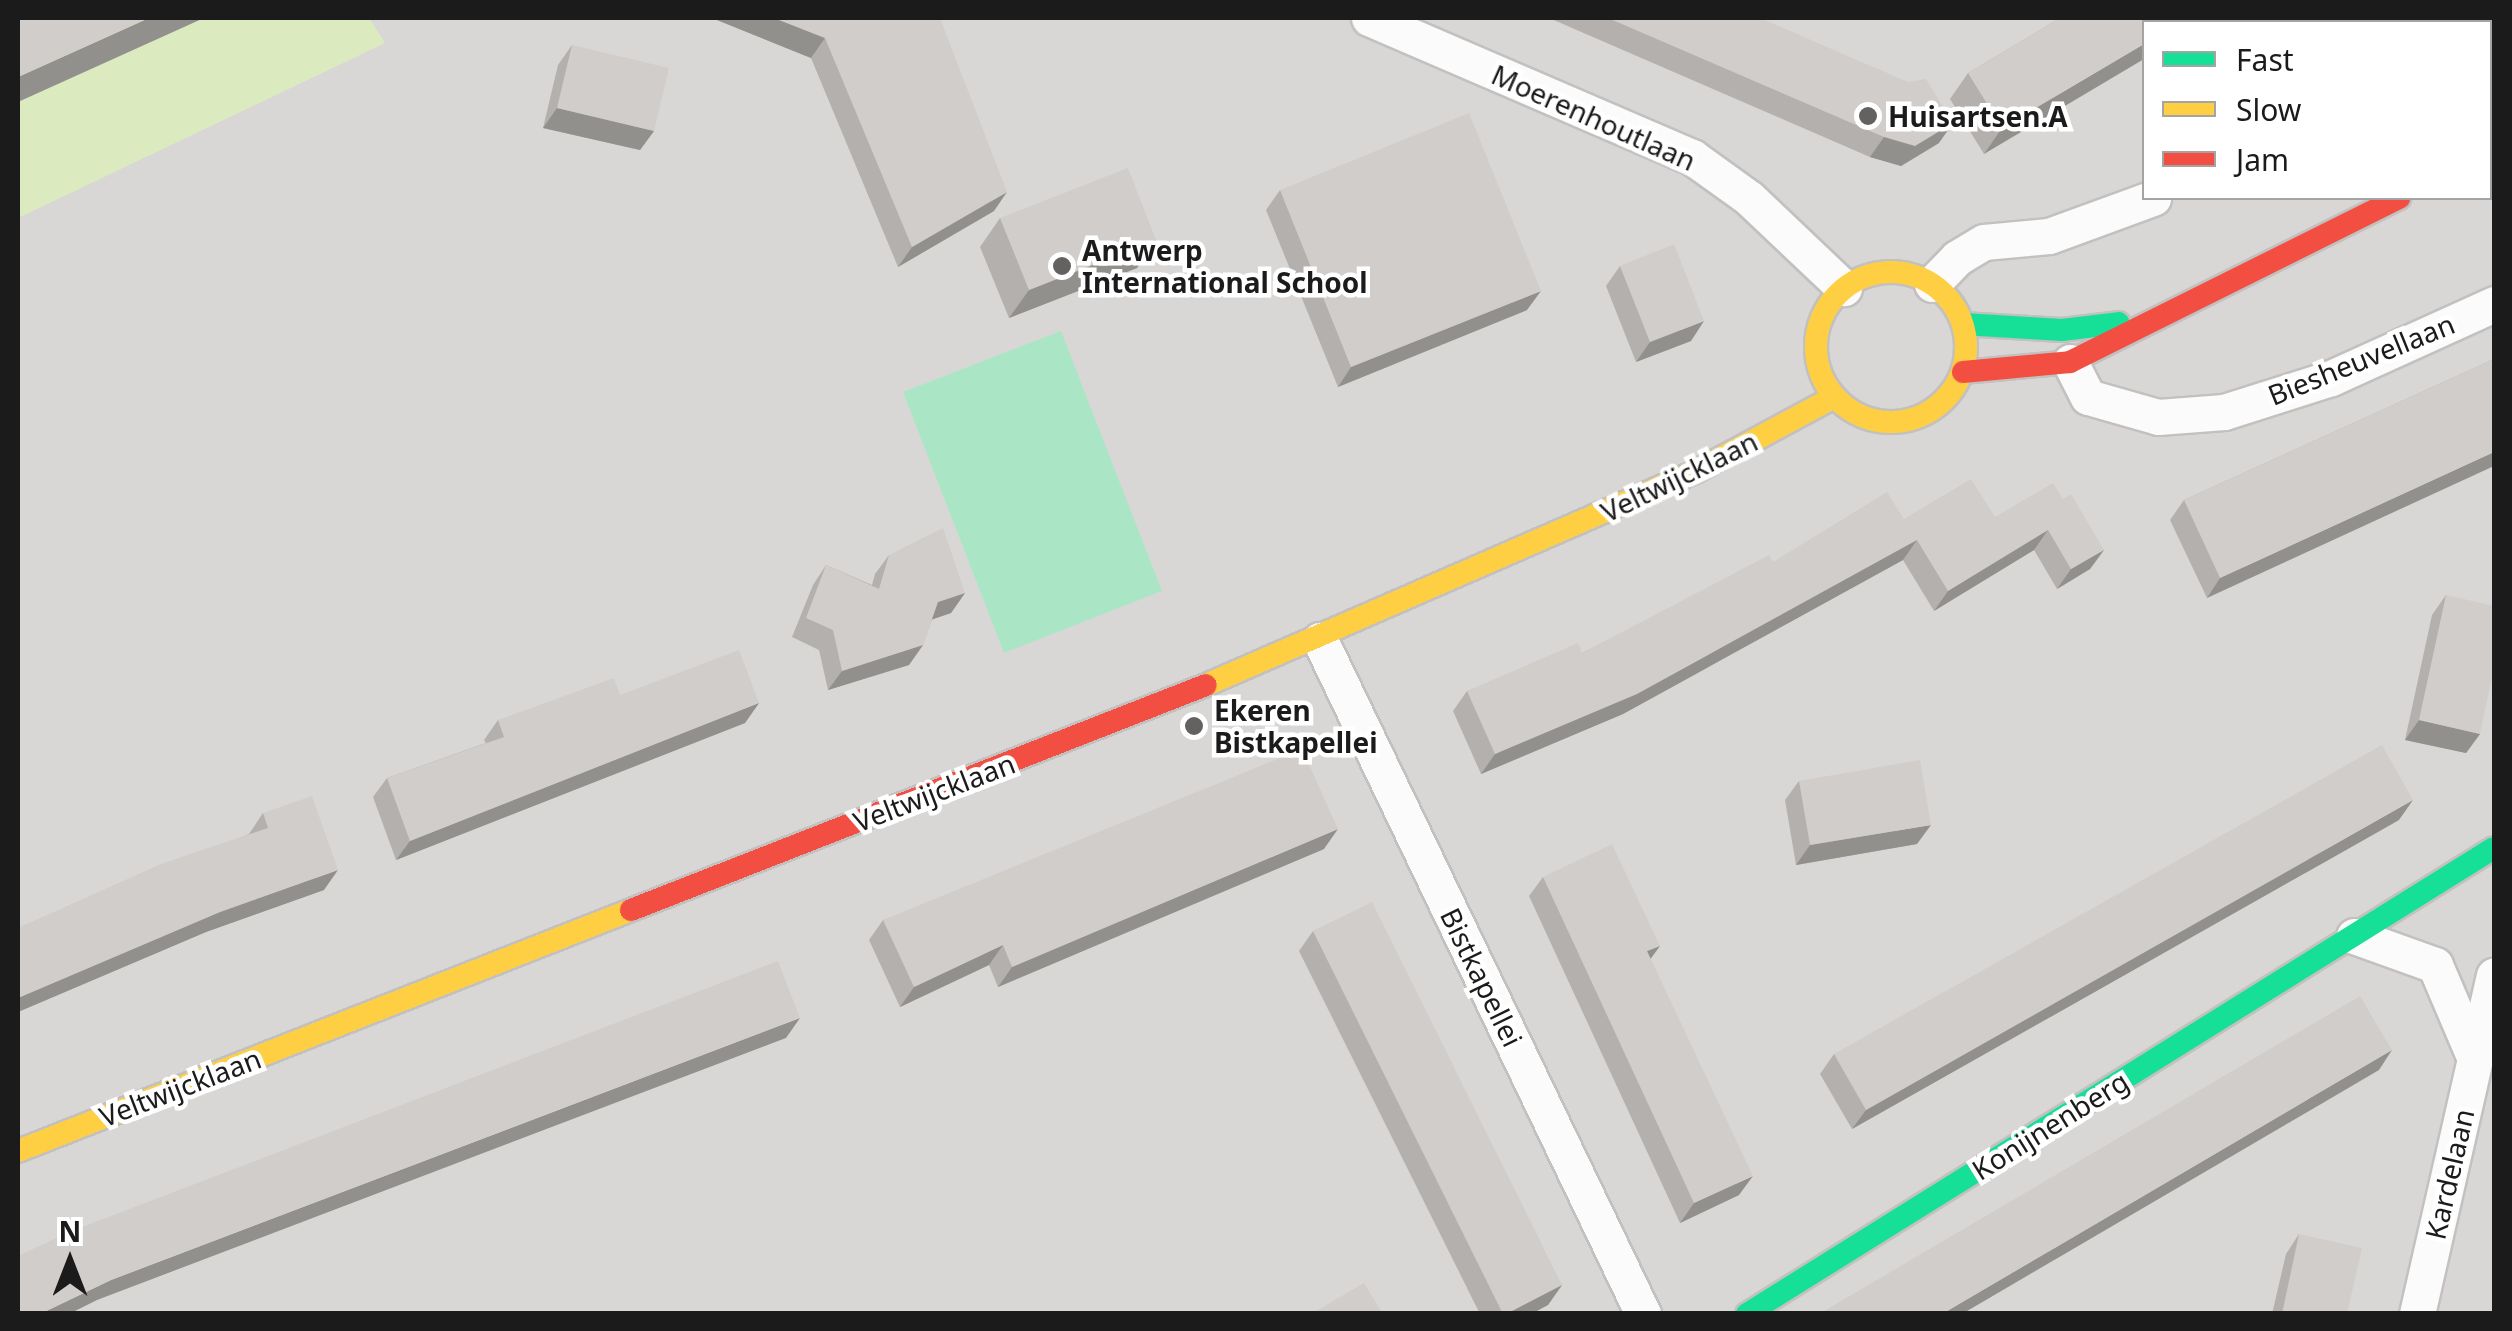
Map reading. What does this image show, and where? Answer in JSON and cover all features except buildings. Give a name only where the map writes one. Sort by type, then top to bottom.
[{"type":"street","name":"Moerenhoutlaan","points":[[1369,18],[1692,157],[1749,198],[1844,288]]},
{"type":"street","points":[[1932,284],[1956,258],[1984,242],[2049,236],[2148,200]]},
{"type":"street","points":[[1963,372],[2070,362],[2395,200]]},
{"type":"street","points":[[1878,273],[1932,284],[1963,324],[1963,372],[1942,404],[1911,420],[1869,418],[1834,396],[1818,368],[1817,333],[1844,288],[1878,273]]},
{"type":"street","name":"Biesheuvellaan","points":[[2070,362],[2088,397],[2158,417],[2224,412],[2331,378],[2494,304]]},
{"type":"street","points":[[1963,324],[2062,330],[2152,319]]},
{"type":"street","name":"Veltwijcklaan","points":[[18,1150],[1320,640],[1695,472],[1834,396]]},
{"type":"street","name":"Bistkapellei","points":[[1320,640],[1643,1314]]},
{"type":"street","name":"Konijnenberg","points":[[1747,1314],[2494,848]]},
{"type":"street","points":[[2354,936],[2435,965],[2475,1058]]},
{"type":"street","name":"Kardelaan","points":[[2417,1314],[2494,976]]},
{"type":"shaded area","points":[[18,18],[2494,18],[2494,1313],[18,1313]]},
{"type":"green space","points":[[18,18],[369,18],[385,43],[18,218]]},
{"type":"green space","points":[[1061,331],[1162,591],[1004,653],[903,392]]},
{"type":"traffic: fast","points":[[1963,324],[2062,330],[2119,323]]},
{"type":"traffic: fast","points":[[1747,1314],[2494,848]]},
{"type":"traffic: slow","points":[[1891,272],[1920,278],[1944,294],[1960,318],[1966,347],[1960,376],[1944,400],[1920,416],[1891,422],[1862,416],[1838,400],[1822,376],[1816,347],[1822,318],[1838,294],[1862,278],[1891,272]]},
{"type":"traffic: slow","points":[[1206,685],[1695,472],[1834,397]]},
{"type":"traffic: slow","points":[[18,1151],[631,910]]},
{"type":"traffic: jam","points":[[1963,372],[2070,362],[2395,200]]},
{"type":"traffic: jam","points":[[631,910],[1206,685]]},
{"type":"place","name":"Huisartsen.A","points":[[1868,116]]},
{"type":"place","name":"Antwerp International School","points":[[1062,266]]},
{"type":"place","name":"Ekeren Bistkapellei","points":[[1194,726]]}]
